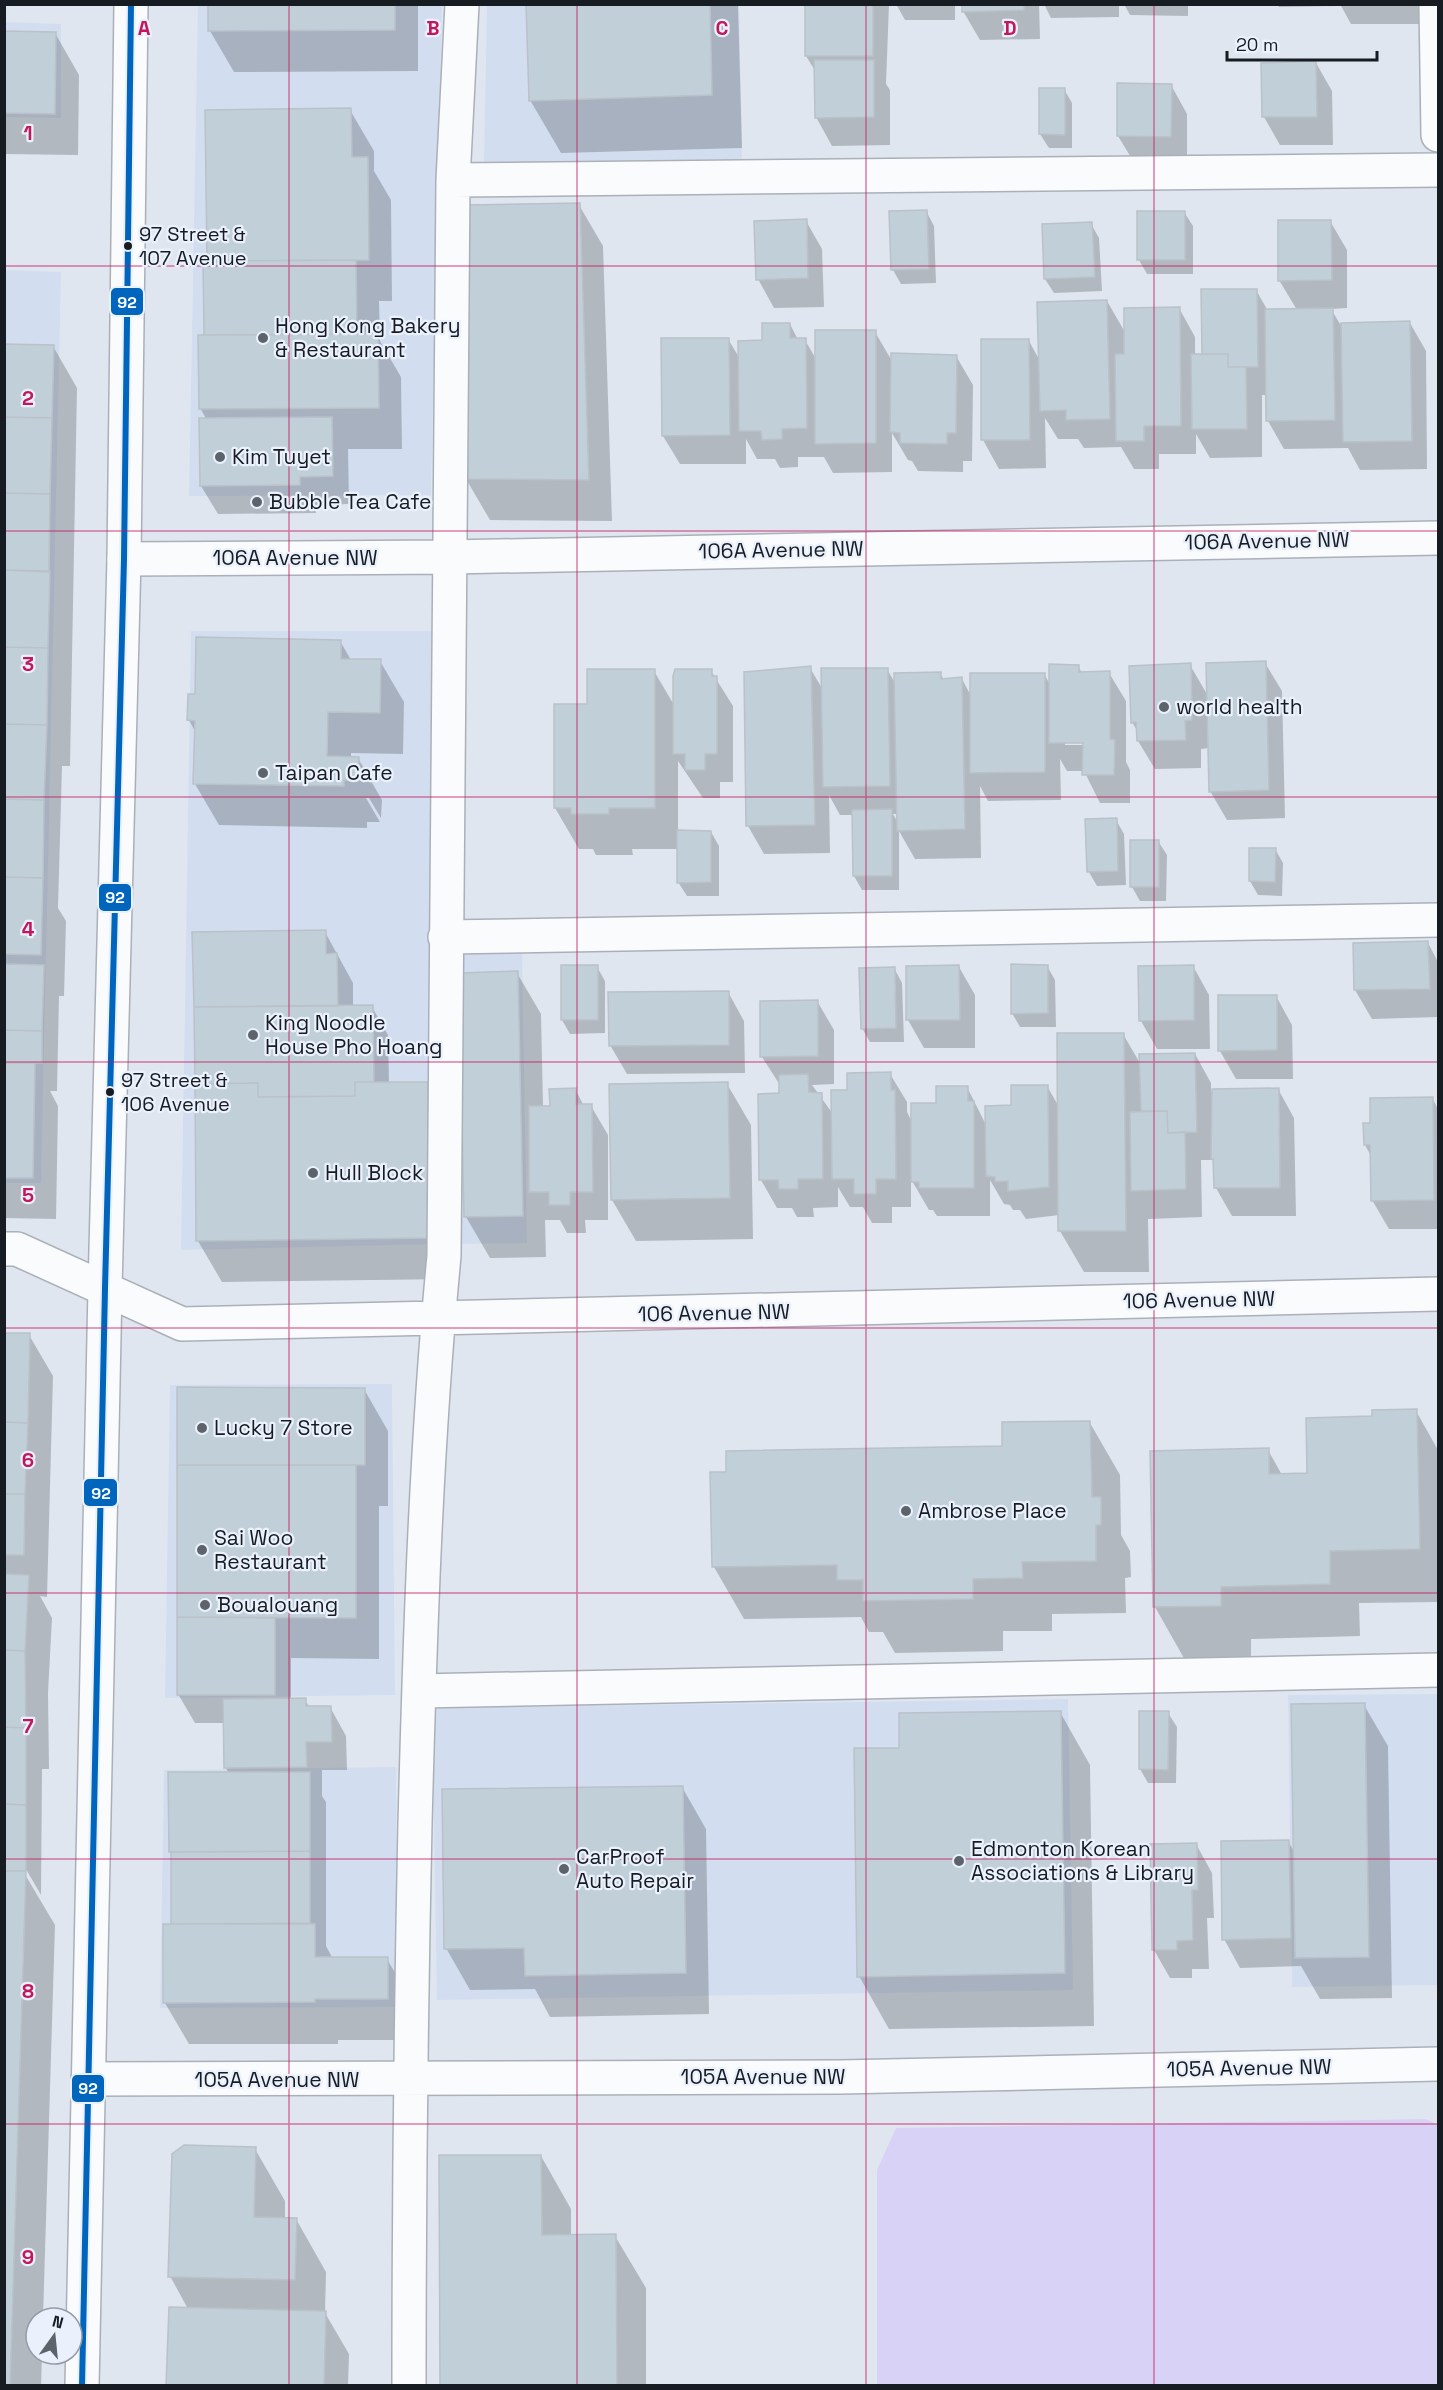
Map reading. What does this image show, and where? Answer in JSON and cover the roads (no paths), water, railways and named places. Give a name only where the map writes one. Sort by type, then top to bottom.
[{"type":"street","points":[[82,2385],[105,1288],[124,559],[130,4]]},
{"type":"street","points":[[409,2385],[410,2080],[418,1691],[432,1379],[444,1256],[453,180],[462,4]]},
{"type":"street","points":[[1436,4],[1438,135]]},
{"type":"street","points":[[453,180],[1438,170]]},
{"type":"street","name":"106A Avenue NW","points":[[124,559],[450,557],[1438,538]]},
{"type":"street","points":[[445,937],[1438,920]]},
{"type":"street","name":"106 Avenue NW","points":[[4,1249],[17,1249],[182,1324],[438,1320],[1438,1294]]},
{"type":"street","points":[[418,1691],[1438,1670]]},
{"type":"street","name":"105A Avenue NW","points":[[88,2079],[410,2080],[840,2077],[1438,2064]]},
{"type":"place","name":"97 Street & 107 Avenue","points":[[128,246]]},
{"type":"place","name":"Hong Kong Bakery & Restaurant","points":[[263,338]]},
{"type":"place","name":"Kim Tuyet","points":[[220,457]]},
{"type":"place","name":"Bubble Tea Cafe","points":[[257,502]]},
{"type":"place","name":"world health","points":[[1164,707]]},
{"type":"place","name":"Taipan Cafe","points":[[263,773]]},
{"type":"place","name":"King Noodle House Pho Hoang","points":[[253,1035]]},
{"type":"place","name":"97 Street & 106 Avenue","points":[[110,1092]]},
{"type":"place","name":"Hull Block","points":[[313,1173]]},
{"type":"place","name":"Lucky 7 Store","points":[[202,1428]]},
{"type":"place","name":"Ambrose Place","points":[[906,1511]]},
{"type":"place","name":"Sai Woo Restaurant","points":[[202,1550]]},
{"type":"place","name":"Boualouang","points":[[205,1605]]},
{"type":"place","name":"Edmonton Korean Associations & Library","points":[[959,1861]]},
{"type":"place","name":"CarProof Auto Repair","points":[[564,1869]]}]
